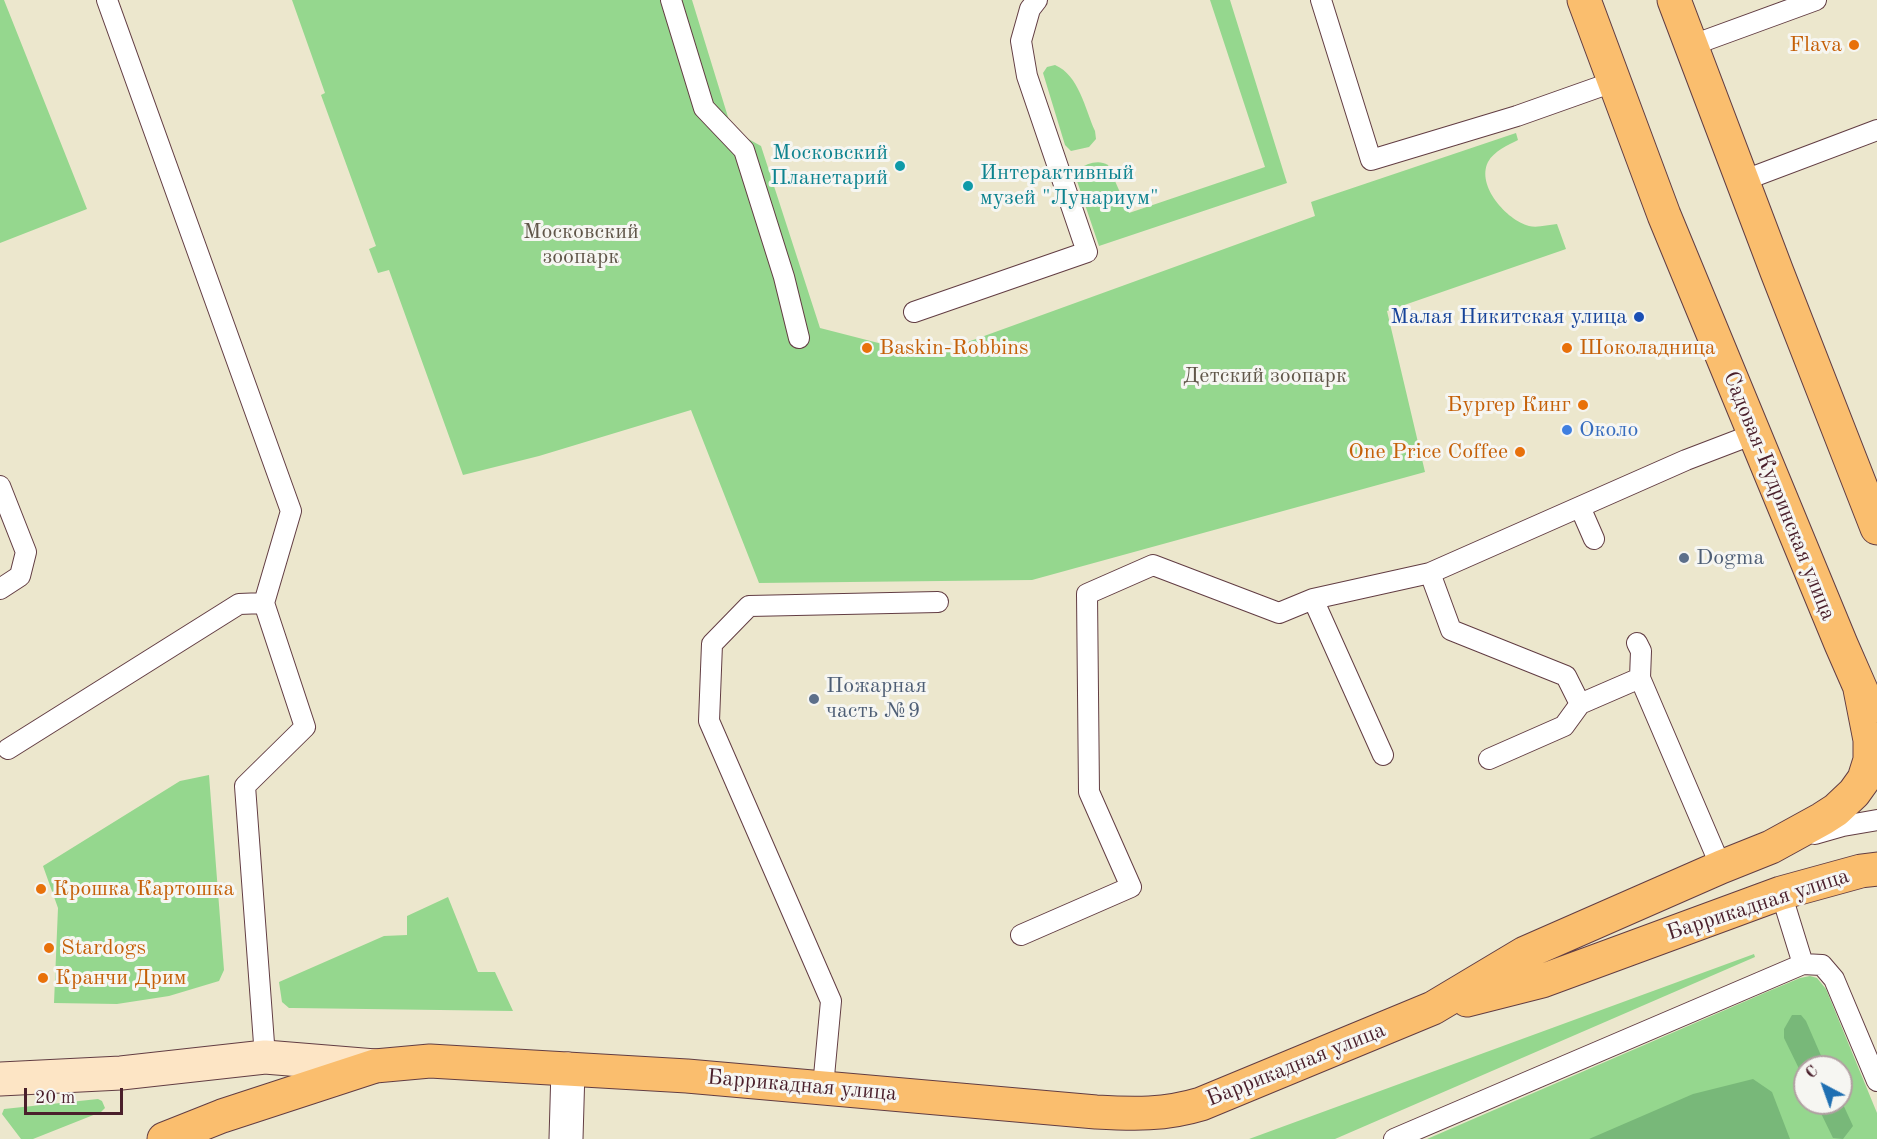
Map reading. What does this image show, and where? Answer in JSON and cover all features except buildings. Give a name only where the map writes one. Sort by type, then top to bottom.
[{"type":"main road","name":"Садовая-Кудринская улица","points":[[1584,0],[1664,215],[1860,689]]},
{"type":"main road","points":[[1674,0],[1877,528]]},
{"type":"main road","points":[[1860,689],[1877,722]]},
{"type":"main road","name":"Баррикадная улица","points":[[164,1139],[222,1116],[375,1066],[429,1061],[823,1087],[1121,1114],[1161,1114],[1201,1104],[1433,1008],[1525,953],[1721,867],[1771,848],[1836,810],[1854,793],[1864,778],[1870,760],[1870,740],[1860,689]]},
{"type":"main road","name":"Баррикадная улица","points":[[1433,1008],[1542,981],[1781,893],[1861,871],[1877,869]]},
{"type":"main road","points":[[0,1079],[121,1073],[265,1057],[375,1066]]},
{"type":"street","points":[[566,1139],[567,1069]]},
{"type":"lane","points":[[107,0],[291,511],[264,603],[306,727],[245,786],[265,1057]]},
{"type":"lane","points":[[671,0],[704,108],[744,150],[784,277],[800,338]]},
{"type":"lane","points":[[914,312],[1087,252],[1027,76],[1021,41],[1030,9],[1037,0]]},
{"type":"lane","points":[[1322,0],[1371,160],[1517,116],[1613,82]]},
{"type":"lane","points":[[1690,46],[1816,0]]},
{"type":"lane","points":[[1742,181],[1877,130]]},
{"type":"lane","points":[[1021,935],[1131,887],[1089,792],[1087,594],[1153,565],[1278,613],[1313,599],[1430,573],[1686,460],[1754,434]]},
{"type":"lane","points":[[0,486],[26,552],[20,576],[0,589]]},
{"type":"lane","points":[[1580,507],[1594,539]]},
{"type":"lane","points":[[1430,573],[1451,630],[1566,676],[1580,705]]},
{"type":"lane","points":[[1313,599],[1383,755]]},
{"type":"lane","points":[[823,1087],[831,1001],[709,721],[712,644],[749,606],[938,602]]},
{"type":"lane","points":[[8,749],[239,604],[264,603]]},
{"type":"lane","points":[[1637,643],[1641,651],[1640,678],[1721,867]]},
{"type":"lane","points":[[1489,759],[1564,726],[1580,705],[1640,678]]},
{"type":"lane","points":[[1771,848],[1843,826],[1877,820]]},
{"type":"lane","points":[[1781,893],[1803,964]]},
{"type":"lane","points":[[1394,1139],[1803,964],[1822,965],[1834,979],[1877,1081]]},
{"type":"green space","points":[[0,0],[4,0],[87,209],[0,243]]},
{"type":"green space","name":"Детский зоопарк","points":[[292,0],[692,0],[732,130],[761,146],[820,328],[929,356],[1315,216],[1311,202],[1516,133],[1518,140],[1497,152],[1488,162],[1485,171],[1490,191],[1503,209],[1520,223],[1535,227],[1557,224],[1566,249],[1387,311],[1425,472],[1032,580],[759,583],[691,410],[539,456],[463,475],[389,270],[378,273],[369,249],[376,246],[321,95],[325,93]]},
{"type":"green space","points":[[1210,0],[1230,0],[1287,183],[1099,246],[1076,178],[1078,169],[1085,165],[1096,162],[1108,165],[1129,213],[1265,167]]},
{"type":"green space","points":[[1055,65],[1070,76],[1084,103],[1096,139],[1089,147],[1071,151],[1065,145],[1043,73],[1047,67]]},
{"type":"green space","points":[[209,775],[224,970],[219,981],[169,996],[117,1004],[54,1003],[58,908],[43,866],[180,781]]},
{"type":"green space","points":[[448,897],[478,972],[495,972],[513,1011],[289,1008],[282,1002],[279,982],[384,936],[407,935],[407,916]]},
{"type":"green space","points":[[1754,954],[1755,957],[1335,1139],[1249,1139]]},
{"type":"green space","points":[[1810,976],[1817,978],[1826,989],[1877,1113],[1877,1139],[1427,1139],[1769,991]]},
{"type":"green space","points":[[1792,1015],[1801,1015],[1806,1021],[1821,1055],[1793,1056],[1784,1038],[1784,1029]]},
{"type":"green space","points":[[1753,1079],[1772,1092],[1790,1139],[1589,1139],[1693,1094]]},
{"type":"green space","points":[[98,1099],[102,1101],[105,1108],[101,1112],[33,1139],[21,1139],[2,1114],[4,1109]]},
{"type":"green space","points":[[1822,1115],[1848,1115],[1853,1126],[1843,1139],[1833,1138]]},
{"type":"place","name":"Flava","points":[[1854,45]]},
{"type":"place","name":"Московский Планетарий","points":[[900,166]]},
{"type":"place","name":"Интерактивный музей \"Лунариум\"","points":[[968,186]]},
{"type":"place","name":"Малая Никитская улица","points":[[1639,317]]},
{"type":"place","name":"Baskin-Robbins","points":[[867,348]]},
{"type":"place","name":"Шоколадница","points":[[1567,348]]},
{"type":"place","name":"Бургер Кинг","points":[[1583,405]]},
{"type":"place","name":"Около","points":[[1567,430]]},
{"type":"place","name":"One Price Coffee","points":[[1520,452]]},
{"type":"place","name":"Dogma","points":[[1684,558]]},
{"type":"place","name":"Пожарная часть №9","points":[[814,699]]},
{"type":"place","name":"Крошка Картошка","points":[[41,889]]},
{"type":"place","name":"Stardogs","points":[[49,948]]},
{"type":"place","name":"Кранчи Дрим","points":[[43,978]]},
{"type":"park label","name":"Московский зоопарк","points":[[581,244]]}]
